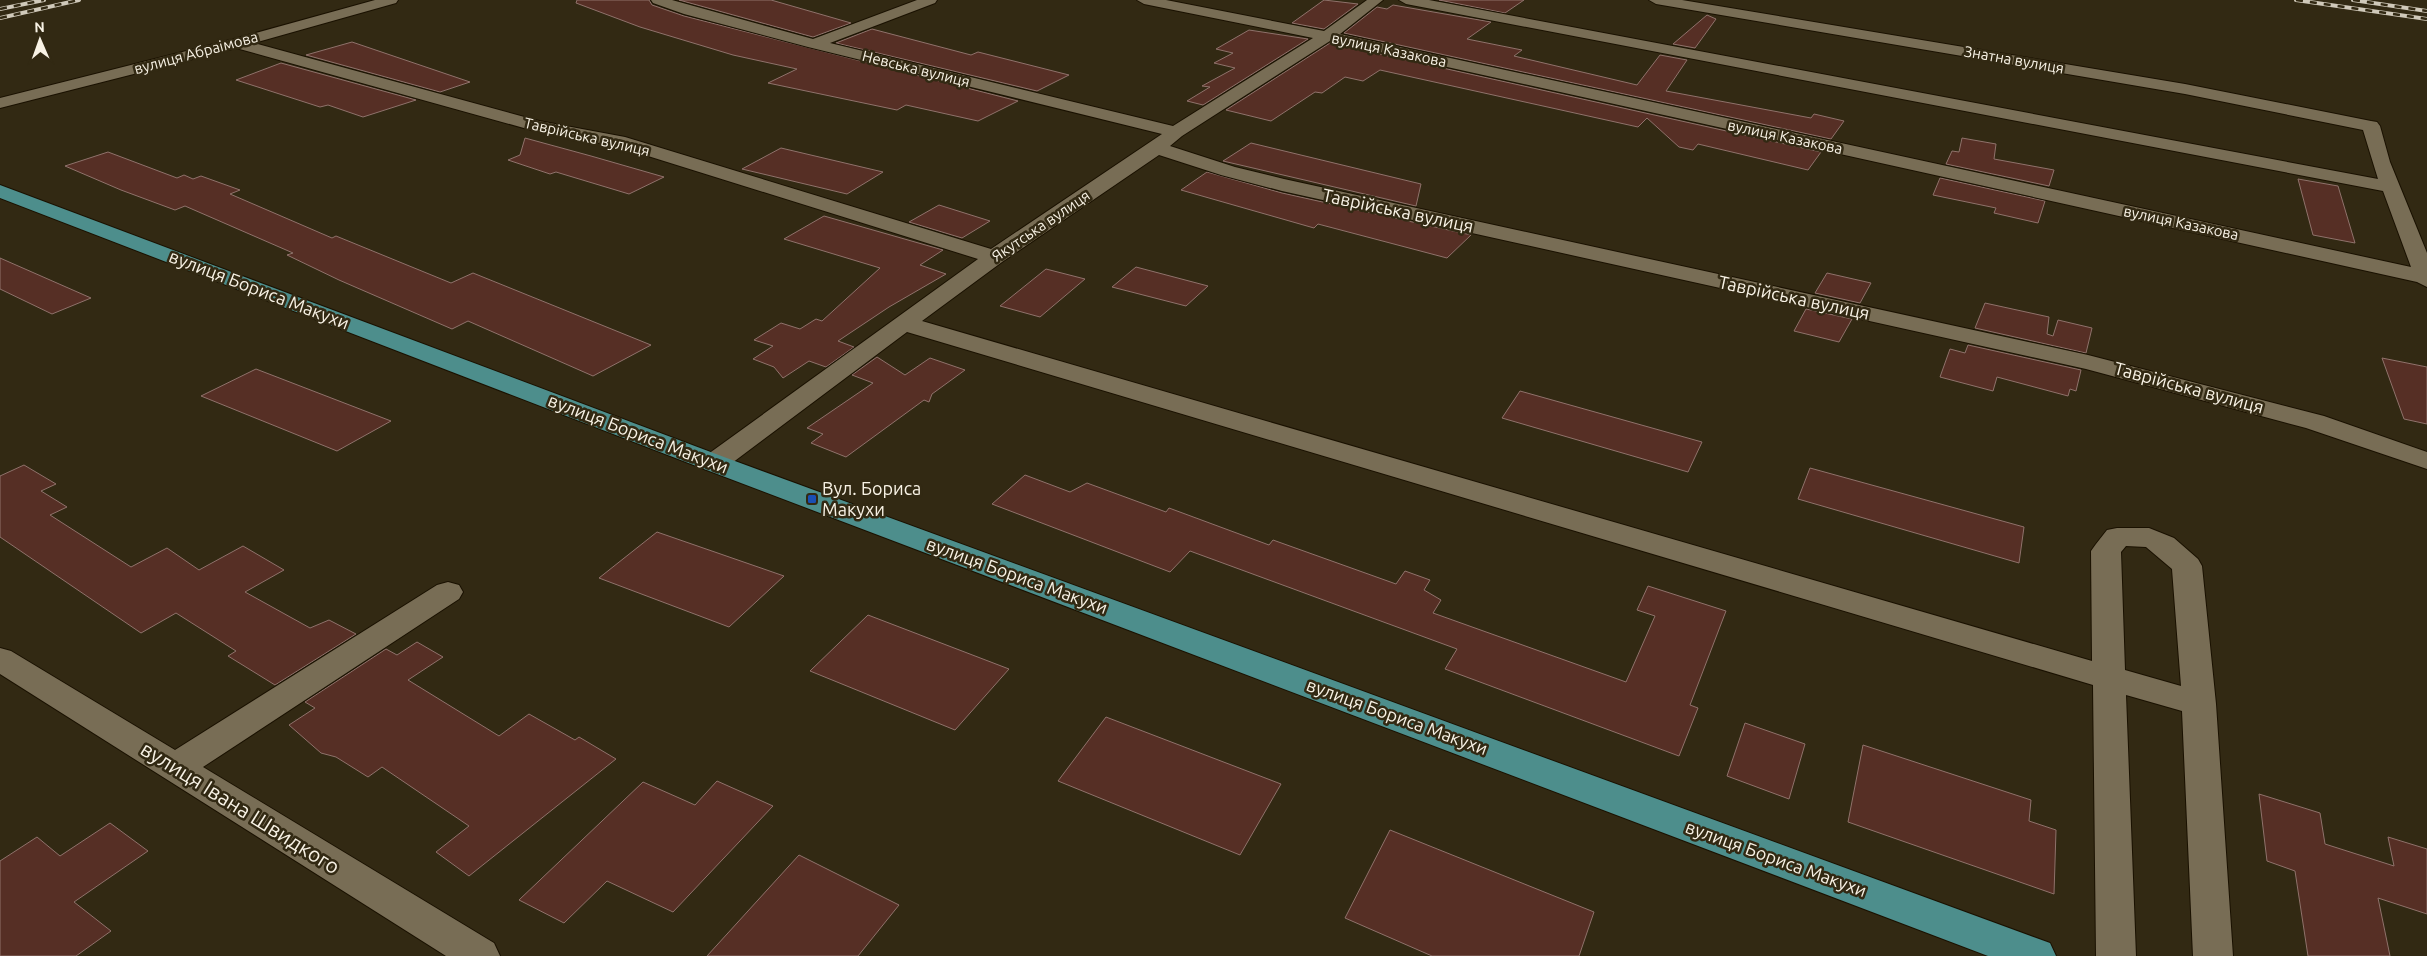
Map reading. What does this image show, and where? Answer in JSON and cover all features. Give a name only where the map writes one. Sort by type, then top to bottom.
[{"type":"main road","name":"вулиця Бориса Макухи","points":[[0,191],[714,463],[2036,956]]},
{"type":"street","name":"вулиця Абраімова","points":[[0,103],[236,43],[392,0]]},
{"type":"street","name":"Невська вулиця","points":[[658,0],[689,11],[814,44],[1176,132]]},
{"type":"street","points":[[814,44],[930,0]]},
{"type":"street","name":"вулиця Казакова","points":[[1144,0],[1327,36],[2426,278]]},
{"type":"street","name":"Якутська вулиця","points":[[714,463],[994,258],[1157,148],[1176,132],[1327,36],[1376,0]]},
{"type":"street","points":[[1406,0],[2390,187],[2426,278]]},
{"type":"street","name":"Знатна вулиця","points":[[1656,0],[2175,87],[2370,126],[2390,187]]},
{"type":"street","name":"Таврійська вулиця","points":[[236,43],[537,126],[619,141],[994,258]]},
{"type":"street","name":"Таврійська вулиця","points":[[1157,148],[1228,171],[1282,185],[2098,365],[2316,422],[2427,461]]},
{"type":"street","points":[[906,324],[2199,704]]},
{"type":"street","points":[[2116,956],[2106,551],[2117,537],[2141,535],[2165,544],[2187,566],[2199,704],[2213,956]]},
{"type":"street","points":[[175,768],[448,592]]},
{"type":"street","name":"вулиця Івана Швидкого","points":[[0,659],[480,956]]},
{"type":"building","points":[[577,0],[649,0],[652,5],[684,16],[1018,101],[978,121],[906,105],[897,110],[768,83],[797,69],[733,55],[640,27],[576,3]]},
{"type":"building","points":[[679,0],[771,0],[851,23],[813,37]]},
{"type":"building","points":[[1324,0],[1358,4],[1324,29],[1292,23]]},
{"type":"building","points":[[1439,0],[1524,0],[1505,13]]},
{"type":"building","points":[[1393,5],[1491,22],[1467,39],[1522,50],[1514,56],[1637,85],[1660,55],[1687,60],[1666,91],[1811,118],[1814,114],[1844,121],[1831,139],[1344,33],[1377,7],[1387,9]]},
{"type":"building","points":[[1707,15],[1716,19],[1695,48],[1673,44]]},
{"type":"building","points":[[872,29],[971,55],[978,52],[1069,75],[1037,91],[836,43]]},
{"type":"building","points":[[1249,30],[1308,39],[1203,105],[1187,101],[1210,87],[1202,86],[1235,68],[1214,63],[1233,53],[1216,49]]},
{"type":"building","points":[[352,42],[470,82],[440,92],[306,55]]},
{"type":"building","points":[[1330,43],[1821,152],[1808,170],[1698,144],[1693,150],[1679,147],[1647,118],[1638,127],[1380,70],[1363,81],[1345,77],[1322,93],[1315,92],[1271,121],[1226,110]]},
{"type":"building","points":[[281,63],[416,100],[363,117],[328,105],[320,107],[236,80]]},
{"type":"building","points":[[525,138],[664,177],[629,194],[556,172],[550,174],[508,160],[520,155]]},
{"type":"building","points":[[1962,138],[1996,144],[1994,159],[2054,170],[2049,186],[1946,164],[1952,151],[1959,152]]},
{"type":"building","points":[[1251,143],[1421,184],[1416,206],[1223,161]]},
{"type":"building","points":[[781,148],[883,172],[847,194],[742,169]]},
{"type":"building","points":[[108,152],[177,178],[184,175],[193,179],[201,176],[240,190],[230,194],[332,238],[336,236],[451,283],[473,273],[651,345],[593,376],[468,321],[452,329],[339,280],[287,255],[293,253],[185,206],[175,210],[65,166]]},
{"type":"building","points":[[1207,172],[1282,193],[1471,235],[1447,258],[1318,224],[1314,228],[1181,190]]},
{"type":"building","points":[[1940,178],[2045,201],[2038,223],[1994,213],[1996,208],[1933,195]]},
{"type":"building","points":[[2298,179],[2338,186],[2355,243],[2313,235]]},
{"type":"building","points":[[939,205],[990,221],[962,238],[909,222]]},
{"type":"building","points":[[824,216],[943,250],[920,265],[946,274],[889,307],[838,341],[854,347],[826,367],[809,361],[783,378],[774,367],[753,359],[773,346],[754,340],[781,323],[800,329],[816,319],[822,321],[880,268],[784,239]]},
{"type":"building","points":[[0,258],[91,298],[52,314],[0,289]]},
{"type":"building","points":[[1136,267],[1208,286],[1186,306],[1112,287]]},
{"type":"building","points":[[1046,269],[1085,279],[1040,317],[1000,306]]},
{"type":"building","points":[[1827,273],[1871,283],[1860,303],[1815,293]]},
{"type":"building","points":[[1985,303],[2049,317],[2047,334],[2053,336],[2058,320],[2092,328],[2086,353],[1975,328]]},
{"type":"building","points":[[1806,309],[1852,319],[1839,342],[1794,331]]},
{"type":"building","points":[[1968,345],[2081,370],[2076,391],[2070,389],[2068,396],[1997,377],[1993,391],[1940,377],[1950,349],[1965,353]]},
{"type":"building","points":[[877,357],[905,375],[930,358],[965,370],[932,394],[929,402],[924,400],[846,457],[811,443],[823,434],[807,428],[873,383],[852,375]]},
{"type":"building","points":[[2382,358],[2427,367],[2427,424],[2404,419]]},
{"type":"building","points":[[256,369],[391,421],[337,451],[201,396]]},
{"type":"building","points":[[1520,391],[1702,442],[1688,472],[1502,418]]},
{"type":"building","points":[[24,465],[56,484],[41,491],[67,507],[50,515],[131,567],[167,548],[199,570],[243,546],[284,570],[245,592],[310,628],[329,620],[356,634],[275,685],[228,656],[236,651],[176,613],[141,633],[0,537],[0,476]]},
{"type":"building","points":[[1810,468],[2024,527],[2019,563],[1798,499]]},
{"type":"building","points":[[1025,475],[1070,492],[1087,483],[1166,512],[1169,508],[1269,545],[1273,540],[1396,584],[1405,571],[1430,580],[1424,590],[1441,600],[1433,613],[1626,682],[1655,616],[1637,610],[1648,586],[1726,611],[1690,705],[1698,708],[1679,756],[1445,669],[1457,649],[1190,551],[1170,572],[992,504]]},
{"type":"building","points":[[657,532],[784,576],[729,627],[599,578]]},
{"type":"building","points":[[868,615],[1009,669],[955,730],[810,671]]},
{"type":"building","points":[[417,642],[443,657],[408,680],[499,736],[529,714],[575,740],[579,737],[616,759],[469,876],[436,852],[469,826],[382,767],[368,777],[336,757],[321,753],[289,725],[315,708],[305,702],[386,649],[397,655]]},
{"type":"building","points":[[1106,717],[1281,784],[1240,855],[1058,781]]},
{"type":"building","points":[[1745,723],[1805,744],[1789,799],[1727,776]]},
{"type":"building","points":[[1863,745],[2031,800],[2029,821],[2056,830],[2054,894],[1848,822]]},
{"type":"building","points":[[717,781],[773,806],[673,912],[607,881],[564,923],[519,900],[643,782],[695,805]]},
{"type":"building","points":[[2259,794],[2320,813],[2325,844],[2394,866],[2388,837],[2427,849],[2427,914],[2378,898],[2390,956],[2308,956],[2295,871],[2267,861]]},
{"type":"building","points":[[110,823],[148,851],[74,902],[111,931],[76,956],[0,956],[0,861],[37,837],[60,856]]},
{"type":"building","points":[[1390,830],[1594,912],[1579,956],[1432,956],[1345,918]]},
{"type":"building","points":[[799,855],[899,905],[858,956],[707,956]]},
{"type":"railway","points":[[0,9],[44,0]]},
{"type":"railway","points":[[0,18],[79,0]]},
{"type":"railway","points":[[2296,0],[2427,19]]},
{"type":"railway","points":[[2353,0],[2427,11]]},
{"type":"place","name":"Вул. Бориса Макухи","points":[[812,499]]}]
